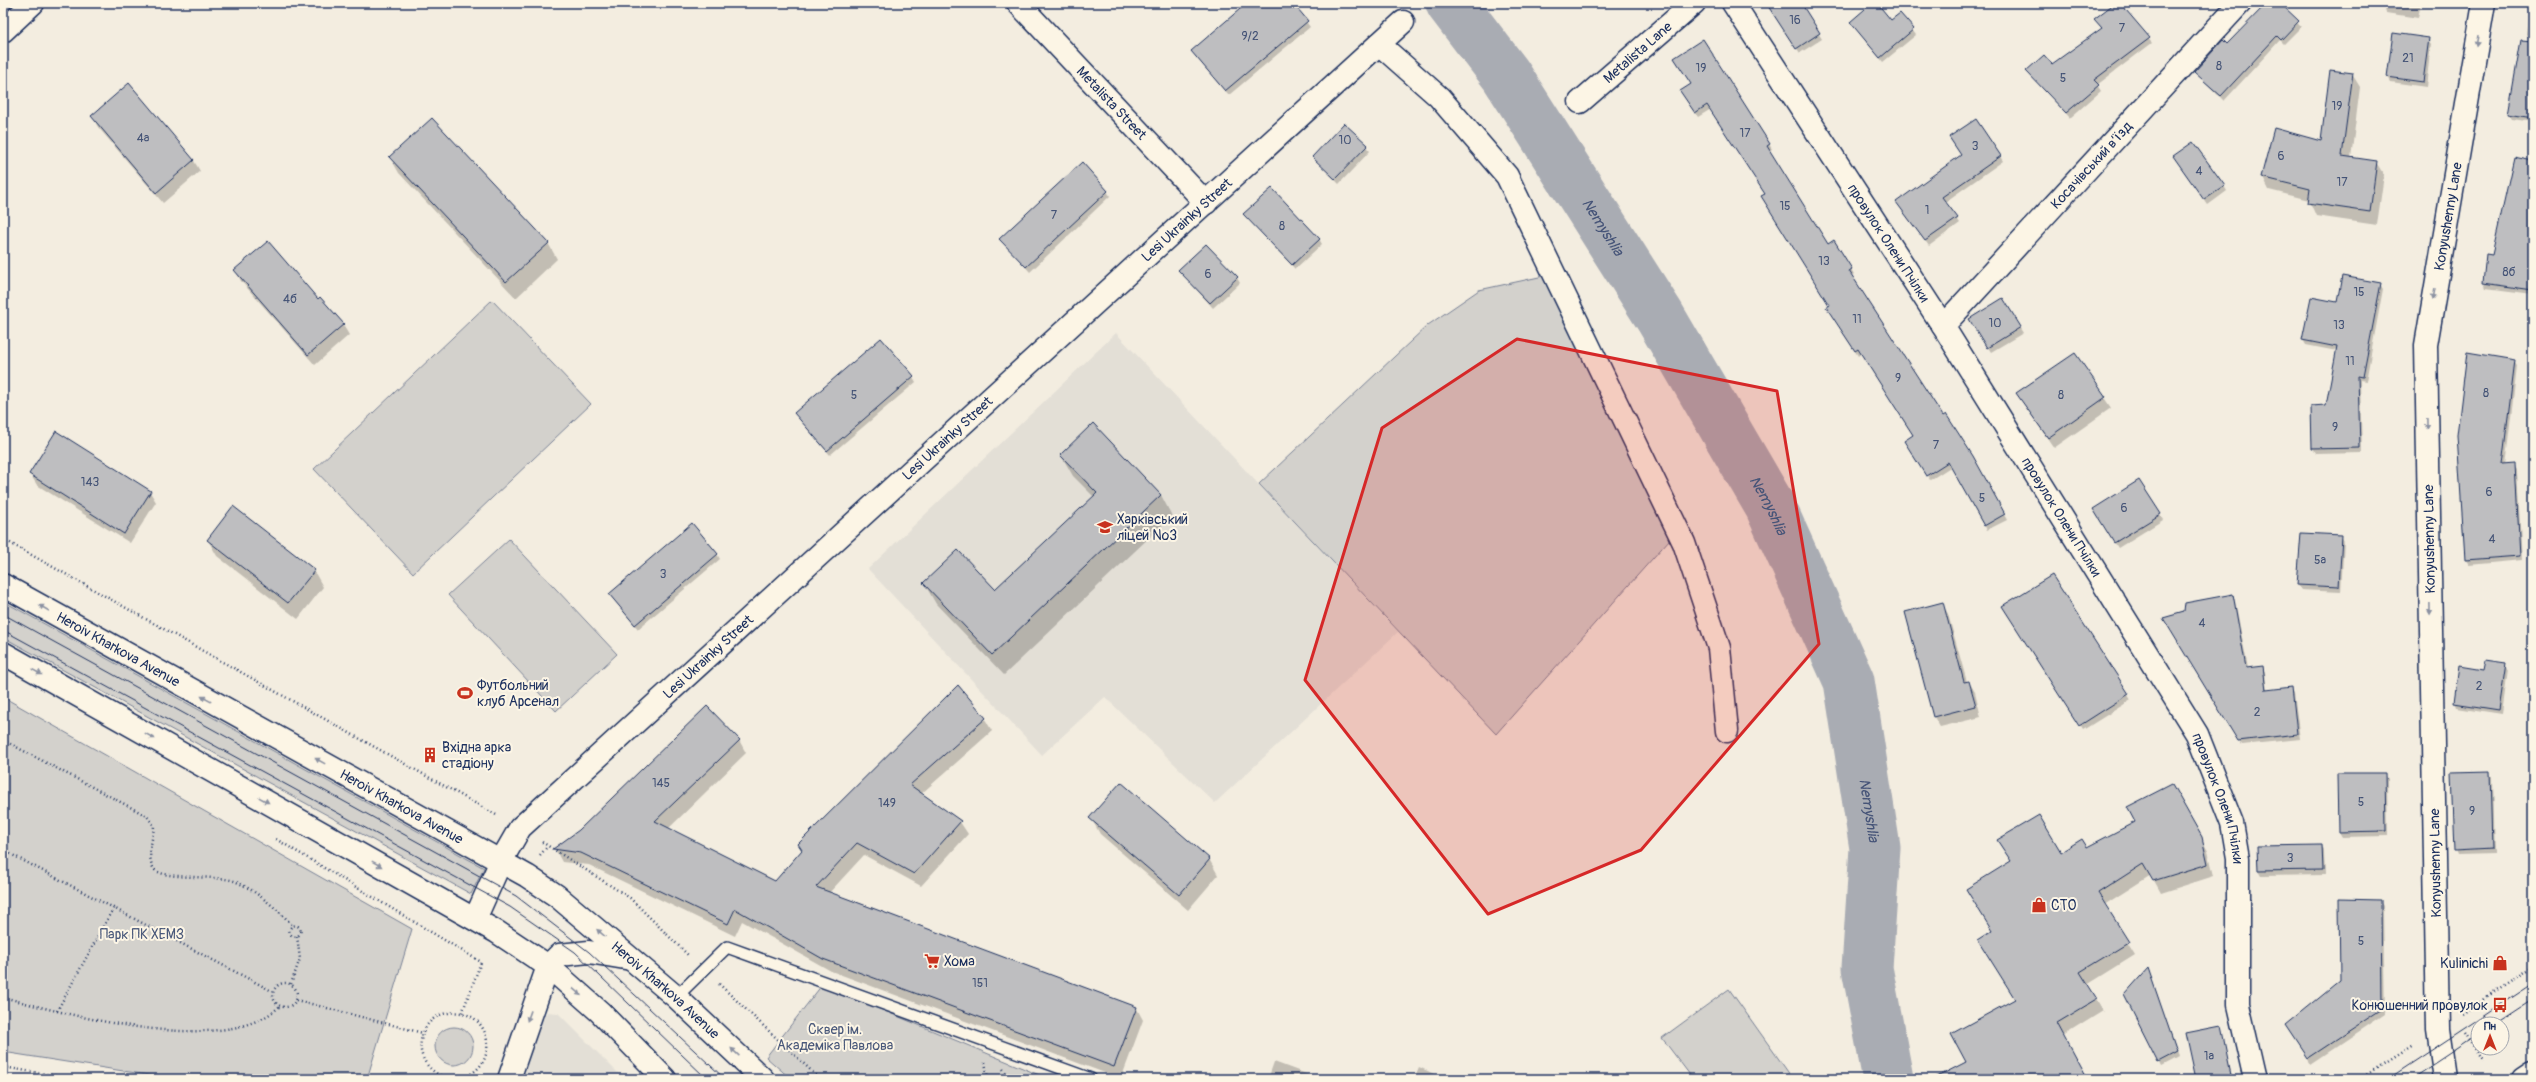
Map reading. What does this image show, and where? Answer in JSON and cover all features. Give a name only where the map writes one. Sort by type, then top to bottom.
[{"type":"street","points":[[3,31],[33,3]]},
{"type":"street","name":"Metalista Street","points":[[1018,3],[1206,203]]},
{"type":"street","name":"Metalista Lane","points":[[1580,102],[1694,3]]},
{"type":"street","name":"провулок Олени Пчілки","points":[[1733,3],[1943,326],[2197,734],[2232,823],[2238,858],[2238,1005],[2255,1079]]},
{"type":"street","name":"Косачівський в’їзд","points":[[1943,326],[2240,3]]},
{"type":"street","name":"Konyushenny Lane","points":[[2445,1079],[2446,1025],[2426,345],[2484,3]]},
{"type":"street","name":"Lesi Ukrainky Street","points":[[475,919],[501,861],[520,828],[1403,22]]},
{"type":"street","points":[[1379,44],[1439,97],[1507,176],[1684,543],[1719,648],[1727,731]]},
{"type":"street","name":"Heroiv Kharkova Avenue","points":[[3,585],[501,861],[557,896],[676,997],[763,1079]]},
{"type":"street","points":[[3,653],[475,919],[548,966],[600,1012],[665,1079]]},
{"type":"street","points":[[509,1079],[548,966],[559,955],[575,952],[631,959]]},
{"type":"street","points":[[2524,1079],[2533,1073]]},
{"type":"lane","points":[[676,997],[727,947],[1091,1079]]},
{"type":"path","points":[[3,539],[520,828],[630,898],[703,970],[820,1079]]},
{"type":"path","points":[[3,740],[147,816],[154,826],[151,860],[154,869],[158,873],[166,876],[179,875],[233,881],[272,906],[293,926],[300,929],[298,936],[300,959],[290,984]]},
{"type":"path","points":[[269,835],[481,962]]},
{"type":"path","points":[[3,850],[272,991]]},
{"type":"path","points":[[57,1011],[113,909]]},
{"type":"path","points":[[293,926],[290,934],[293,937],[298,936]]},
{"type":"path","points":[[462,1013],[483,958]]},
{"type":"path","points":[[2360,1079],[2446,1025],[2533,967]]},
{"type":"path","points":[[280,983],[290,984],[296,989],[296,1000],[290,1006],[280,1006],[274,1002],[272,991],[280,983]]},
{"type":"path","points":[[3,997],[57,1011],[149,1028],[190,1031],[220,1030],[245,1026],[269,1016],[280,1006]]},
{"type":"path","points":[[296,1000],[422,1033]]},
{"type":"path","points":[[452,1079],[443,1078],[426,1065],[420,1044],[422,1033],[427,1024],[443,1013],[462,1013],[472,1017],[480,1024],[488,1044],[482,1065],[474,1072],[456,1079]]},
{"type":"path","points":[[2446,1025],[2485,1063]]},
{"type":"path","points":[[3,1067],[75,1079]]},
{"type":"highlighted area","points":[[1517,339],[1777,391],[1819,644],[1641,850],[1488,914],[1305,680],[1382,428]]},
{"type":"shaded area","name":"Харківський ліцей №3","points":[[1116,333],[1398,632],[1215,803],[1105,697],[1042,755],[868,569]]},
{"type":"shaded area","points":[[547,1012],[558,1013],[624,1079],[522,1079],[540,1024]]},
{"type":"green space","points":[[1553,274],[1678,530],[1496,734],[1259,484],[1428,325],[1479,290]]},
{"type":"green space","points":[[492,300],[591,404],[413,573],[314,469]]},
{"type":"green space","points":[[509,539],[617,654],[556,711],[448,595]]},
{"type":"green space","points":[[3,601],[484,868],[471,894],[3,637]]},
{"type":"green space","name":"Парк ПК ХЕМЗ","points":[[3,697],[412,929],[367,1079],[174,1079],[3,1052]]},
{"type":"green space","name":"Сквер ім. Академіка Павлова","points":[[822,985],[1049,1079],[791,1079],[766,1057]]},
{"type":"green space","points":[[1729,989],[1793,1079],[1693,1079],[1662,1038]]},
{"type":"green space","points":[[454,1027],[467,1033],[473,1046],[467,1059],[454,1065],[441,1059],[435,1046],[441,1033]]},
{"type":"building","points":[[1247,3],[1293,3],[1308,21],[1225,91],[1191,51]]},
{"type":"building","points":[[1766,3],[1801,3],[1820,33],[1796,49]]},
{"type":"building","points":[[1872,3],[1877,3],[1891,20],[1900,13],[1914,29],[1880,58],[1850,22]]},
{"type":"building","points":[[2115,3],[2120,3],[2150,38],[2094,80],[2099,85],[2066,113],[2026,71],[2044,55],[2052,64],[2102,28],[2094,19]]},
{"type":"building","points":[[2267,3],[2280,3],[2299,21],[2281,40],[2277,36],[2221,96],[2194,72],[2223,40],[2227,44]]},
{"type":"building","points":[[2393,33],[2429,38],[2423,82],[2387,77]]},
{"type":"building","points":[[1703,39],[1770,144],[1767,146],[1828,244],[1834,240],[1852,269],[1849,271],[1943,416],[1946,414],[1973,456],[2005,514],[1984,526],[1948,462],[1926,476],[1904,441],[1913,435],[1858,349],[1855,351],[1826,307],[1829,305],[1761,196],[1765,194],[1707,105],[1695,113],[1680,91],[1691,84],[1674,58]]},
{"type":"building","points":[[2521,40],[2533,41],[2533,118],[2508,114]]},
{"type":"building","points":[[2330,70],[2353,73],[2342,156],[2377,161],[2370,212],[2308,203],[2310,189],[2261,177],[2274,128],[2321,141]]},
{"type":"building","points":[[129,83],[194,160],[156,193],[91,116]]},
{"type":"building","points":[[432,118],[549,243],[506,282],[389,157]]},
{"type":"building","points":[[1976,119],[2001,156],[1942,197],[1958,218],[1925,241],[1896,202],[1961,155],[1949,137]]},
{"type":"building","points":[[1344,123],[1368,145],[1335,179],[1312,157]]},
{"type":"building","points":[[2193,142],[2225,186],[2204,200],[2173,156]]},
{"type":"building","points":[[2514,157],[2533,161],[2533,290],[2483,283],[2486,254],[2492,255]]},
{"type":"building","points":[[1082,162],[1108,191],[1026,267],[999,239]]},
{"type":"building","points":[[1272,188],[1320,239],[1292,265],[1243,214]]},
{"type":"building","points":[[268,241],[318,299],[320,297],[344,324],[308,355],[234,270]]},
{"type":"building","points":[[1206,244],[1238,277],[1210,303],[1178,270]]},
{"type":"building","points":[[2342,276],[2381,283],[2363,377],[2358,376],[2360,448],[2312,449],[2311,406],[2326,405],[2337,347],[2302,340],[2311,297],[2337,302]]},
{"type":"building","points":[[2003,298],[2021,327],[1987,348],[1969,319]]},
{"type":"building","points":[[881,338],[914,376],[827,451],[794,413]]},
{"type":"building","points":[[2467,352],[2515,360],[2502,465],[2515,464],[2520,556],[2465,560],[2457,435]]},
{"type":"building","points":[[2075,353],[2106,397],[2048,438],[2016,393]]},
{"type":"building","points":[[1093,423],[1161,495],[992,655],[923,583],[958,550],[995,589],[1097,493],[1060,455]]},
{"type":"building","points":[[56,431],[151,491],[124,534],[29,474]]},
{"type":"building","points":[[2139,480],[2161,514],[2114,543],[2093,509]]},
{"type":"building","points":[[233,506],[315,570],[288,603],[207,540]]},
{"type":"building","points":[[692,523],[718,554],[635,625],[609,594]]},
{"type":"building","points":[[2301,533],[2342,535],[2339,587],[2297,585]]},
{"type":"building","points":[[2052,575],[2129,694],[2079,726],[2002,606]]},
{"type":"building","points":[[2233,594],[2246,668],[2263,666],[2266,690],[2292,687],[2297,734],[2238,741],[2163,618],[2184,612],[2185,603]]},
{"type":"building","points":[[1943,602],[1964,682],[1969,681],[1976,706],[1933,717],[1905,612]]},
{"type":"building","points":[[2485,660],[2506,663],[2499,710],[2454,703],[2459,666],[2483,670]]},
{"type":"building","points":[[958,685],[986,718],[910,785],[961,821],[914,874],[857,843],[816,887],[1137,1007],[1114,1067],[823,959],[735,909],[728,924],[581,853],[553,849],[579,830],[707,706],[740,740],[655,821],[775,881],[802,850],[798,844]]},
{"type":"building","points":[[2490,771],[2492,849],[2454,851],[2451,772]]},
{"type":"building","points":[[2337,773],[2385,773],[2386,831],[2338,832]]},
{"type":"building","points":[[1121,782],[1210,859],[1179,895],[1089,818]]},
{"type":"building","points":[[2172,784],[2202,837],[2208,864],[2153,881],[2143,864],[2098,893],[2129,942],[2080,972],[2097,999],[2057,1023],[2087,1079],[1933,1079],[1966,1062],[1951,1034],[2015,999],[1978,940],[1992,931],[1966,889],[2011,861],[1997,840],[2039,815],[2061,852],[2082,839],[2087,847],[2135,822],[2127,807]]},
{"type":"building","points":[[2322,845],[2323,870],[2258,871],[2257,846]]},
{"type":"building","points":[[2339,899],[2381,900],[2382,1009],[2308,1058],[2286,1025],[2340,981]]},
{"type":"building","points":[[2148,968],[2177,1052],[2158,1062],[2124,995]]},
{"type":"building","points":[[2221,1026],[2232,1079],[2196,1079],[2186,1033]]},
{"type":"waterway","name":"Nemyshlia","points":[[1451,3],[1506,75],[1660,317],[1770,506],[1849,681],[1875,848],[1867,968],[1888,1079]]},
{"type":"tram line","points":[[3,614],[516,896],[589,952],[725,1079]]},
{"type":"tram line","points":[[3,630],[510,907],[575,952],[707,1079]]},
{"type":"tram line","points":[[2388,1079],[2533,983]]},
{"type":"tram line","points":[[2507,1016],[2533,999]]},
{"type":"tram line","points":[[2412,1079],[2470,1040]]},
{"type":"place","name":"Харківський ліцей №3","points":[[1105,527]]},
{"type":"place","name":"Футбольний клуб Арсенал","points":[[465,693]]},
{"type":"place","name":"Вхідна арка стадіону","points":[[430,755]]},
{"type":"place","name":"СТО","points":[[2039,905]]},
{"type":"place","name":"Хома","points":[[932,961]]},
{"type":"place","name":"Kulinichi","points":[[2500,963]]},
{"type":"place","name":"Конюшенний провулок","points":[[2500,1005]]}]
